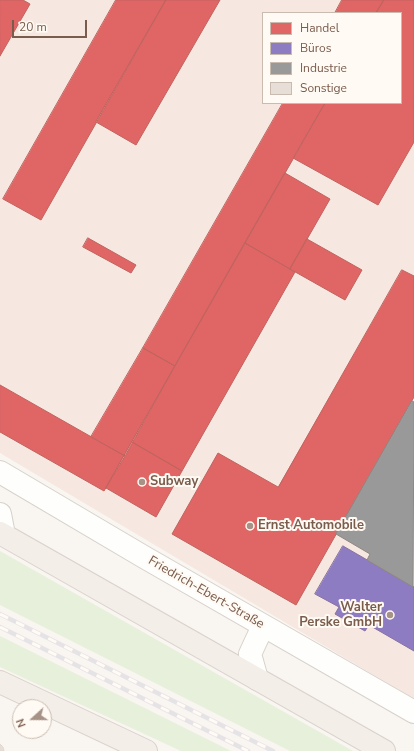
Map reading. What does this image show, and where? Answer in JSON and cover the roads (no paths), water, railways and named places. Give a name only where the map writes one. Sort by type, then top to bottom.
[{"type":"main road","points":[[1,527],[257,679],[384,751]]},
{"type":"main road","points":[[0,682],[146,751]]},
{"type":"street","name":"Friedrich-Ebert-Straße","points":[[0,472],[263,626],[414,712]]},
{"type":"street","points":[[257,679],[250,654],[263,626]]},
{"type":"railway","points":[[0,614],[273,751]]},
{"type":"railway","points":[[0,627],[248,751]]},
{"type":"place","name":"Subway","points":[[142,482]]},
{"type":"place","name":"Ernst Automobile","points":[[250,526]]},
{"type":"place","name":"Walter Perske GmbH","points":[[390,615]]}]
